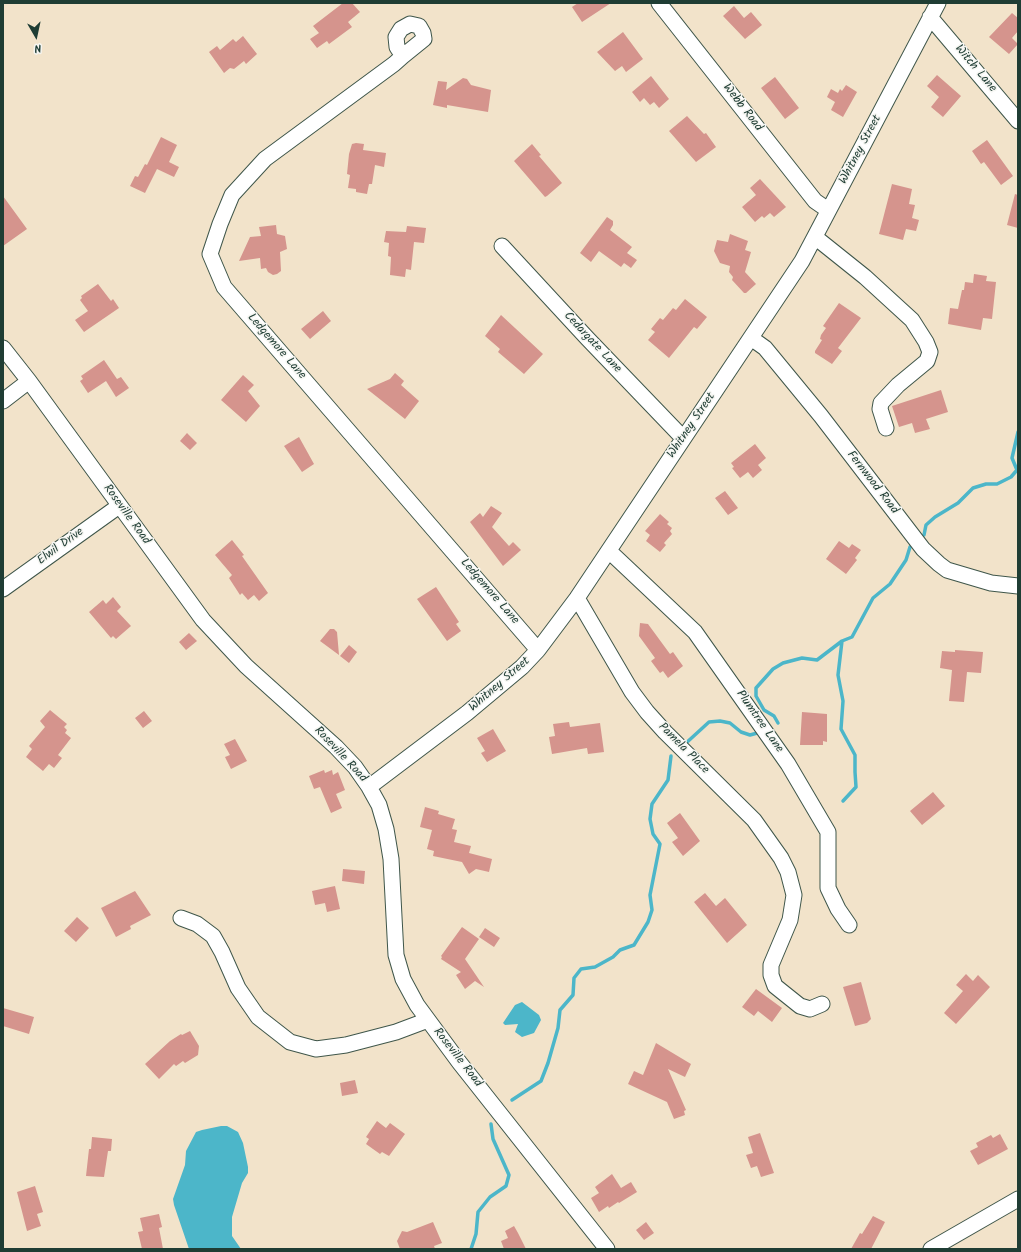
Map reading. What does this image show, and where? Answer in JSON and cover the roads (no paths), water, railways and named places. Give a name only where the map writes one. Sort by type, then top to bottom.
[{"type":"street","name":"Webb Road","points":[[659,3],[815,202],[828,210]]},
{"type":"street","name":"Whitney Street","points":[[369,787],[502,685],[538,650],[577,598],[795,272],[815,237],[938,3]]},
{"type":"street","name":"Witch Lane","points":[[930,17],[1018,121]]},
{"type":"street","name":"Ledgemore Lane","points":[[403,56],[265,160],[232,195],[210,254],[224,287],[538,650]]},
{"type":"street","points":[[815,237],[865,277],[912,320],[926,342],[930,352],[927,361],[898,385],[881,403],[880,409],[886,428]]},
{"type":"street","name":"Cedargate Lane","points":[[502,246],[587,338],[683,438]]},
{"type":"street","name":"Fernwood Road","points":[[751,338],[765,348],[821,416],[923,549],[939,564],[948,570],[991,582],[1018,586]]},
{"type":"street","name":"Roseville Road","points":[[3,348],[29,381],[184,595],[220,640],[336,747],[355,767],[369,787],[379,805],[386,829],[391,859],[394,935],[397,961],[403,979],[428,1020],[607,1249]]},
{"type":"street","points":[[3,401],[29,381]]},
{"type":"street","name":"Elwil Drive","points":[[3,589],[119,506]]},
{"type":"street","name":"Plumtree Lane","points":[[609,551],[695,632],[788,764],[828,832],[828,888],[838,909],[849,924]]},
{"type":"street","name":"Pamela Place","points":[[577,598],[628,686],[647,712],[765,834],[788,872],[794,894],[790,920],[771,965],[771,975],[775,986],[800,1006],[810,1009],[822,1004]]},
{"type":"street","points":[[181,918],[197,924],[213,936],[238,988],[258,1017],[290,1042],[316,1049],[338,1046],[396,1032],[428,1020]]},
{"type":"street","points":[[931,1249],[1018,1199]]},
{"type":"water","points":[[522,1002],[539,1015],[541,1020],[534,1033],[522,1037],[515,1032],[518,1024],[505,1025],[503,1023],[515,1005]]},
{"type":"water","points":[[227,1126],[238,1132],[243,1143],[248,1167],[248,1173],[242,1183],[232,1217],[232,1236],[241,1249],[189,1249],[173,1199],[185,1165],[186,1151],[196,1132]]},
{"type":"waterway","points":[[924,535],[926,525],[935,517],[958,503],[973,488],[986,484],[997,484],[1011,477],[1017,470],[1012,458],[1018,432]]},
{"type":"waterway","points":[[778,723],[774,716],[764,710],[756,696],[756,688],[773,669],[783,663],[802,658],[817,660],[842,641],[852,637],[873,598],[890,584],[906,560],[910,547]]},
{"type":"waterway","points":[[842,641],[838,675],[843,701],[841,729],[855,755],[856,787],[843,801]]},
{"type":"waterway","points":[[685,744],[709,722],[720,721],[730,723],[741,732],[750,735],[761,732]]},
{"type":"waterway","points":[[512,1100],[541,1081],[558,1028],[560,1010],[573,995],[574,978],[581,969],[595,967],[613,957],[620,950],[634,945],[648,922],[652,910],[650,895],[660,844],[653,834],[650,819],[652,804],[668,780],[671,756]]},
{"type":"waterway","points":[[471,1249],[476,1234],[478,1212],[490,1197],[506,1186],[509,1175],[493,1139],[491,1124]]}]
